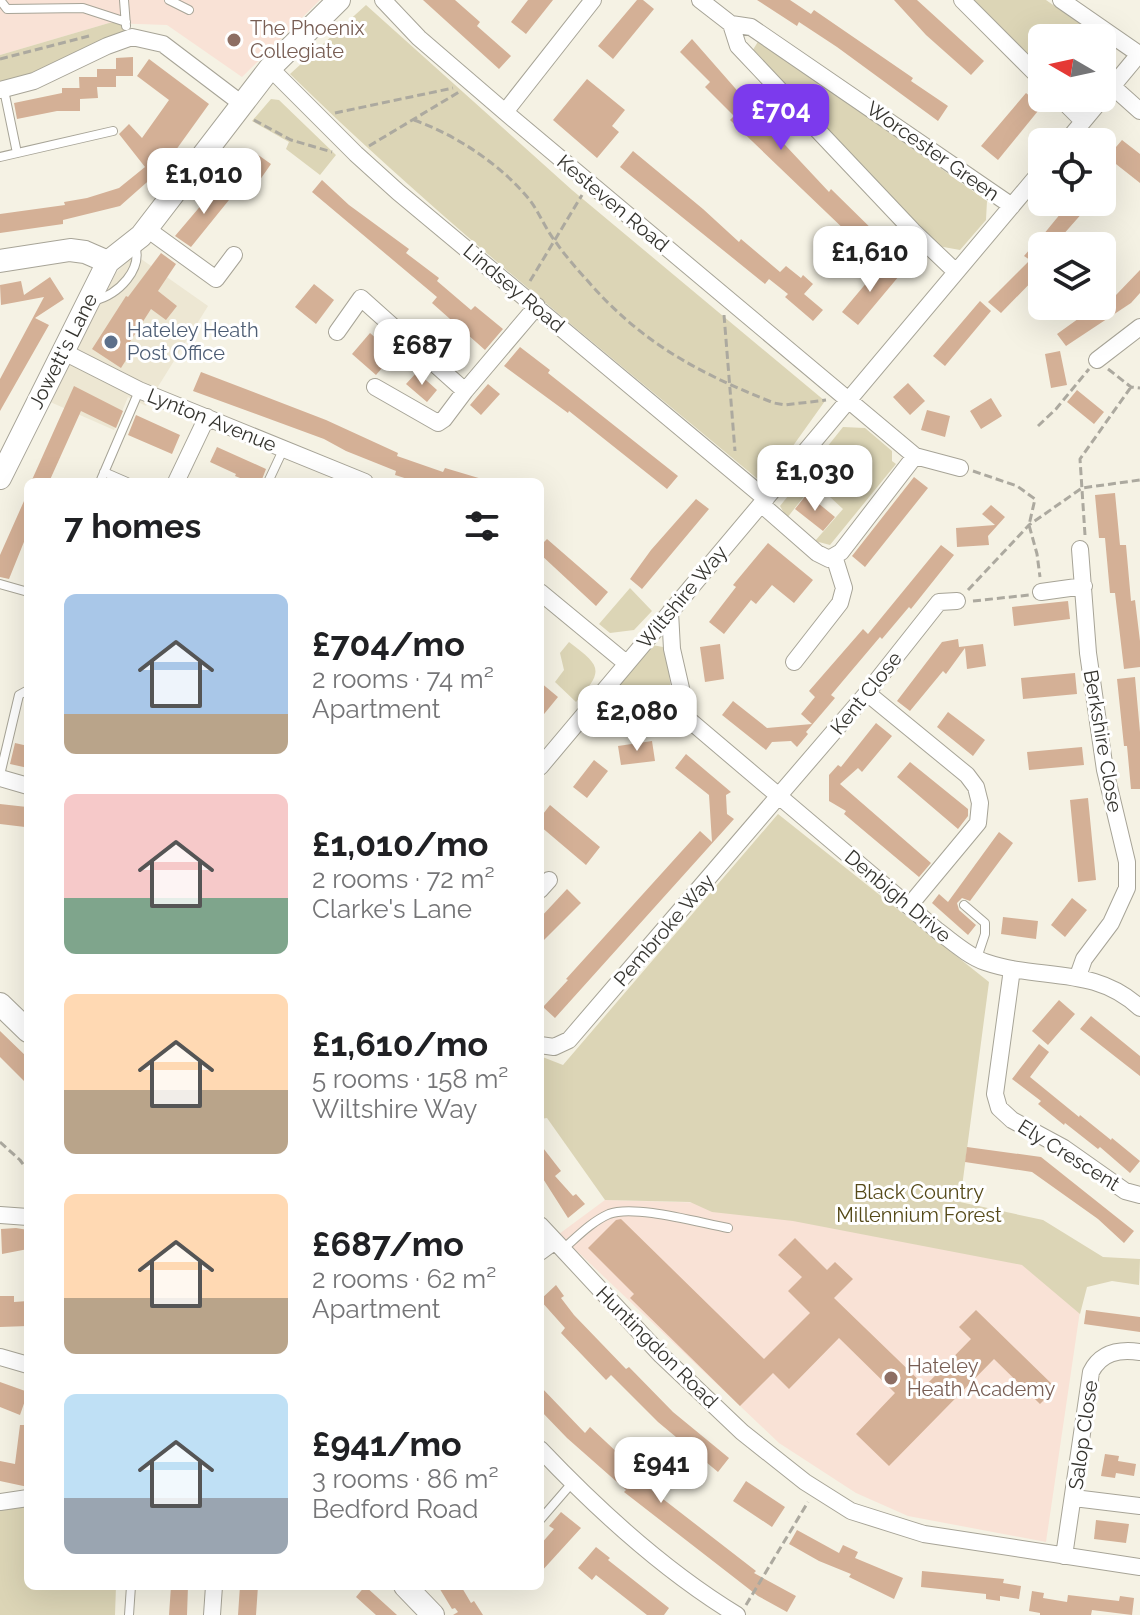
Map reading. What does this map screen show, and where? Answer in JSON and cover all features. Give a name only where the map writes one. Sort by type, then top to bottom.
[{"type":"street","name":"Jowett's Lane","points":[[0,478],[108,262],[141,235],[270,68],[339,0]]},
{"type":"street","name":"Kesteven Road","points":[[383,0],[419,38],[472,84],[915,456]]},
{"type":"street","points":[[505,112],[593,0]]},
{"type":"street","name":"Worcester Green","points":[[700,0],[731,24],[751,27],[1012,206]]},
{"type":"street","points":[[962,0],[1028,66]]},
{"type":"street","points":[[1061,0],[1140,54],[1116,81]]},
{"type":"street","name":"Worcester Green","points":[[731,24],[738,46],[913,231],[956,272]]},
{"type":"street","points":[[2,90],[34,81],[123,34],[163,44],[240,107]]},
{"type":"street","name":"Lindsey Road","points":[[270,68],[356,154],[736,474],[817,553],[829,559],[834,556]]},
{"type":"street","points":[[1116,90],[1140,111]]},
{"type":"street","points":[[1074,112],[1083,121]]},
{"type":"street","points":[[1077,128],[1090,112]]},
{"type":"street","name":"Wiltshire Way","points":[[544,762],[1028,187]]},
{"type":"street","points":[[141,235],[216,279],[234,255]]},
{"type":"street","points":[[0,261],[70,250],[85,252],[108,262]]},
{"type":"street","points":[[337,332],[361,298],[465,391]]},
{"type":"street","points":[[375,387],[438,423],[537,306]]},
{"type":"street","points":[[1097,360],[1140,327]]},
{"type":"street","name":"Lynton Avenue","points":[[62,351],[139,390],[355,478]]},
{"type":"street","points":[[178,478],[207,417]]},
{"type":"street","points":[[794,662],[840,603],[844,588],[834,556],[841,552],[915,456],[960,468]]},
{"type":"street","name":"Berkshire Close","points":[[1078,976],[1084,959],[1111,923],[1127,888],[1127,862],[1105,770],[1092,682],[1080,549]]},
{"type":"street","points":[[1041,592],[1084,586]]},
{"type":"street","points":[[544,595],[626,663]]},
{"type":"street","name":"Kent Close","points":[[779,796],[939,602],[957,601]]},
{"type":"street","points":[[594,701],[632,719],[667,716],[688,719],[672,649],[670,612]]},
{"type":"street","points":[[867,693],[967,775],[976,787],[980,803],[978,823],[909,906]]},
{"type":"street","name":"Denbigh Drive","points":[[688,719],[938,931],[977,958],[1012,969],[1078,976],[1112,987],[1140,1008]]},
{"type":"street","points":[[0,777],[24,785]]},
{"type":"street","name":"Pembroke Way","points":[[544,1046],[554,1047],[569,1040],[779,796]]},
{"type":"street","name":"Ely Crescent","points":[[1012,969],[995,1094],[999,1108],[1012,1120],[1064,1148],[1125,1191],[1140,1195]]},
{"type":"street","points":[[0,1004],[24,1027]]},
{"type":"street","points":[[0,1215],[24,1217]]},
{"type":"street","name":"Huntingdon Road","points":[[544,1229],[661,1355],[742,1432],[851,1511],[924,1534],[1140,1567]]},
{"type":"street","points":[[544,1251],[559,1246]]},
{"type":"street","name":"Salop Close","points":[[1064,1556],[1091,1372],[1097,1360],[1109,1354],[1123,1349],[1140,1352]]},
{"type":"street","points":[[0,1357],[24,1364]]},
{"type":"street","points":[[544,1453],[590,1501],[694,1585],[739,1615]]},
{"type":"street","points":[[1074,1498],[1140,1506]]},
{"type":"street","points":[[0,1502],[24,1499]]},
{"type":"street","points":[[212,1615],[214,1590]]},
{"type":"street","points":[[409,1590],[433,1615]]},
{"type":"lane","points":[[0,0],[7,9],[83,8],[123,34]]},
{"type":"lane","points":[[123,34],[124,0]]},
{"type":"lane","points":[[169,0],[189,10]]},
{"type":"lane","points":[[2,90],[17,153]]},
{"type":"lane","points":[[0,157],[113,131]]},
{"type":"lane","points":[[88,302],[117,290],[136,267],[141,235]]},
{"type":"lane","points":[[102,478],[139,390]]},
{"type":"lane","points":[[270,478],[283,450]]},
{"type":"lane","points":[[104,472],[118,478]]},
{"type":"lane","points":[[0,584],[24,591]]},
{"type":"lane","points":[[0,777],[12,717],[19,695],[24,692]]},
{"type":"lane","points":[[0,714],[12,717]]},
{"type":"lane","points":[[964,905],[985,923],[985,934],[977,958]]},
{"type":"lane","points":[[559,1246],[607,1215],[626,1210],[728,1228]]},
{"type":"lane","points":[[544,1515],[572,1483]]},
{"type":"lane","points":[[129,1615],[131,1590]]},
{"type":"path","points":[[0,59],[107,31],[123,34]]},
{"type":"path","points":[[318,117],[472,84]]},
{"type":"path","points":[[240,107],[291,140],[333,152],[356,154],[472,84]]},
{"type":"path","points":[[414,120],[427,124],[491,161],[529,200],[554,240],[587,281],[636,328],[681,361],[731,386],[785,405],[825,401]]},
{"type":"path","points":[[522,294],[590,183]]},
{"type":"path","points":[[723,296],[736,474]]},
{"type":"path","points":[[1038,426],[1097,360],[1131,387],[1140,388]]},
{"type":"path","points":[[1080,549],[1086,544],[1080,459],[1131,387]]},
{"type":"path","points":[[960,468],[1017,486],[1035,499],[1029,525],[1037,554],[1041,592]]},
{"type":"path","points":[[957,601],[1029,525],[1082,488],[1140,480]]},
{"type":"path","points":[[990,601],[1023,597]]},
{"type":"path","points":[[0,1142],[24,1166]]},
{"type":"path","points":[[739,1615],[816,1488]]},
{"type":"shaded area","name":"The Phoenix Collegiate","points":[[0,0],[320,0],[242,77],[167,25],[109,23],[0,55]]},
{"type":"shaded area","points":[[134,254],[208,306],[146,406],[128,397],[114,430],[48,401],[116,273]]},
{"type":"shaded area","name":"Hateley Heath Academy","points":[[605,1200],[959,1210],[1081,1304],[1046,1542],[908,1516],[856,1493],[779,1443],[559,1234]]},
{"type":"green space","points":[[974,0],[1046,0],[1080,24],[1028,24],[1028,54]]},
{"type":"green space","points":[[366,5],[572,190],[825,401],[765,485],[464,233],[290,74]]},
{"type":"green space","points":[[126,22],[127,39],[0,90],[0,55],[109,23]]},
{"type":"green space","points":[[759,40],[987,201],[986,220],[960,250],[938,246],[751,53]]},
{"type":"green space","points":[[271,99],[279,100],[336,155],[320,175],[286,149],[289,142],[252,121]]},
{"type":"green space","points":[[843,427],[865,428],[892,451],[892,461],[896,464],[830,545],[815,541],[843,509],[830,497],[840,484],[824,471],[787,518],[780,506]]},
{"type":"green space","points":[[630,588],[652,611],[634,630],[610,633],[599,624]]},
{"type":"green space","points":[[569,642],[588,657],[595,669],[591,683],[576,702],[555,682],[564,670],[560,653]]},
{"type":"green space","points":[[652,645],[663,647],[668,662],[672,702],[626,710],[617,705],[614,690]]},
{"type":"green space","name":"Black Country Millennium Forest","points":[[778,814],[989,982],[960,1202],[1043,1220],[1103,1257],[1140,1259],[1139,1285],[1112,1281],[1087,1287],[1080,1314],[1022,1265],[793,1221],[712,1212],[690,1202],[605,1200],[547,1118],[544,1118],[544,1058],[563,1065]]},
{"type":"green space","points":[[24,1504],[24,1590],[116,1590],[115,1615],[0,1615],[0,1509]]},
{"type":"building","points":[[423,0],[455,0],[480,22],[477,26],[511,56],[499,69]]},
{"type":"building","points":[[528,0],[553,0],[526,34],[511,22]]},
{"type":"building","points":[[637,0],[643,0],[654,9],[613,59],[598,46]]},
{"type":"building","points":[[757,0],[790,0],[811,14],[814,10],[948,106],[938,121],[837,47]]},
{"type":"building","points":[[894,0],[917,0],[984,61],[971,75],[926,35]]},
{"type":"building","points":[[692,39],[742,96],[738,100],[829,192],[831,189],[886,243],[873,257],[730,120],[734,116],[705,87],[710,82],[680,52]]},
{"type":"building","points":[[133,57],[133,76],[116,76],[116,87],[97,87],[98,98],[80,99],[79,77],[97,77],[97,69],[116,69],[116,58]]},
{"type":"building","points":[[149,59],[209,104],[163,168],[120,206],[63,220],[63,224],[0,233],[0,214],[65,205],[64,202],[119,188],[145,167],[119,134],[129,124],[142,138],[169,100],[137,76]]},
{"type":"building","points":[[587,79],[625,110],[612,126],[619,132],[597,158],[553,120]]},
{"type":"building","points":[[62,88],[80,88],[80,111],[57,111],[17,119],[14,103],[62,93]]},
{"type":"building","points":[[1026,93],[1028,95],[1028,112],[1037,112],[998,160],[981,146]]},
{"type":"building","points":[[1122,140],[1140,154],[1140,183],[1116,164],[1116,147]]},
{"type":"building","points":[[633,151],[739,242],[741,239],[780,272],[786,266],[801,278],[803,275],[813,284],[804,294],[823,310],[813,321],[785,297],[788,294],[769,279],[765,284],[620,167]]},
{"type":"building","points":[[254,152],[271,164],[252,191],[234,179]]},
{"type":"building","points":[[322,180],[349,205],[409,249],[406,253],[439,278],[437,281],[471,310],[475,306],[503,329],[485,350],[432,303],[437,297],[312,192]]},
{"type":"building","points":[[220,183],[233,195],[191,247],[175,236]]},
{"type":"building","points":[[1059,216],[1080,216],[1065,232],[1045,232]]},
{"type":"building","points":[[161,253],[176,264],[158,291],[177,306],[166,320],[151,309],[128,345],[133,349],[121,368],[92,349],[126,296]]},
{"type":"building","points":[[1028,262],[1028,285],[1001,313],[988,302]]},
{"type":"building","points":[[883,263],[899,276],[858,325],[842,312]]},
{"type":"building","points":[[1140,270],[1140,293],[1116,313],[1116,295]]},
{"type":"building","points":[[50,277],[64,299],[35,318],[49,325],[0,411],[0,379],[44,297],[1,305],[0,285],[21,281],[24,295]]},
{"type":"building","points":[[314,284],[334,300],[316,324],[295,307]]},
{"type":"building","points":[[980,301],[991,311],[945,366],[933,356]]},
{"type":"building","points":[[1076,320],[1105,320],[1066,346],[1057,334]]},
{"type":"building","points":[[370,333],[394,354],[376,375],[352,354]]},
{"type":"building","points":[[520,347],[550,370],[548,373],[678,476],[667,489],[569,411],[504,366]]},
{"type":"building","points":[[1060,351],[1067,385],[1051,388],[1045,354]]},
{"type":"building","points":[[201,372],[326,420],[398,453],[397,456],[443,472],[445,468],[479,478],[404,478],[395,475],[396,471],[324,439],[193,391]]},
{"type":"building","points":[[417,372],[437,390],[427,402],[406,384]]},
{"type":"building","points":[[908,383],[925,401],[910,415],[893,397]]},
{"type":"building","points":[[488,384],[500,394],[481,415],[470,405]]},
{"type":"building","points":[[74,386],[123,411],[116,428],[81,411],[51,478],[33,478]]},
{"type":"building","points":[[1077,390],[1104,412],[1094,424],[1067,402]]},
{"type":"building","points":[[991,398],[1002,416],[981,429],[970,411]]},
{"type":"building","points":[[927,410],[950,416],[945,437],[921,430]]},
{"type":"building","points":[[136,415],[180,435],[172,454],[128,435]]},
{"type":"building","points":[[217,447],[266,469],[263,478],[240,478],[210,462]]},
{"type":"building","points":[[914,477],[928,488],[865,567],[852,556]]},
{"type":"building","points":[[1115,493],[1120,545],[1126,545],[1131,601],[1135,600],[1140,641],[1140,667],[1124,669],[1115,593],[1110,593],[1105,538],[1099,538],[1095,495]]},
{"type":"building","points":[[807,494],[835,517],[823,531],[795,509]]},
{"type":"building","points":[[696,499],[709,509],[642,589],[630,579]]},
{"type":"building","points":[[24,501],[24,542],[9,579],[0,577],[0,555]]},
{"type":"building","points":[[991,505],[1005,517],[988,536],[989,545],[957,547],[956,528],[995,525],[982,514]]},
{"type":"building","points":[[547,539],[608,592],[596,606],[544,558],[544,542]]},
{"type":"building","points":[[768,543],[813,580],[794,603],[772,585],[756,604],[751,600],[724,634],[709,622],[736,587],[733,585]]},
{"type":"building","points":[[941,545],[954,555],[911,609],[909,607],[882,639],[880,637],[831,695],[835,698],[797,747],[791,741],[772,742],[766,750],[722,715],[733,701],[767,728],[812,724],[801,714],[815,697],[809,691],[863,629],[868,634]]},
{"type":"building","points":[[1068,601],[1070,619],[1014,626],[1012,607]]},
{"type":"building","points":[[958,639],[959,647],[983,644],[986,666],[967,669],[965,648],[946,674],[943,671],[910,711],[897,701],[942,642]]},
{"type":"building","points":[[720,644],[724,679],[705,682],[700,647]]},
{"type":"building","points":[[1075,673],[1077,694],[1023,699],[1021,678]]},
{"type":"building","points":[[1135,677],[1140,732],[1140,789],[1131,789],[1117,679]]},
{"type":"building","points":[[544,685],[558,697],[544,714]]},
{"type":"building","points":[[948,712],[985,740],[973,756],[937,727]]},
{"type":"building","points":[[876,723],[892,736],[862,772],[858,768],[840,784],[931,863],[919,877],[844,814],[846,811],[829,801],[829,775],[838,765],[841,767]]},
{"type":"building","points":[[652,741],[655,761],[621,765],[618,746]]},
{"type":"building","points":[[15,743],[24,745],[24,767],[10,764]]},
{"type":"building","points":[[1082,747],[1084,765],[1029,770],[1027,752]]},
{"type":"building","points":[[686,754],[731,792],[726,795],[727,814],[734,819],[555,1018],[544,1006],[566,979],[700,831],[712,842],[709,795],[675,768]]},
{"type":"building","points":[[594,760],[608,771],[587,798],[573,787]]},
{"type":"building","points":[[910,762],[968,809],[968,816],[958,829],[897,777]]},
{"type":"building","points":[[1088,798],[1096,880],[1078,882],[1070,800]]},
{"type":"building","points":[[0,804],[24,807],[24,827],[0,824]]},
{"type":"building","points":[[550,805],[600,847],[586,865],[544,829],[544,813]]},
{"type":"building","points":[[999,832],[1013,843],[970,901],[962,898],[957,903],[959,910],[976,925],[968,935],[932,903],[939,894],[948,902]]},
{"type":"building","points":[[567,889],[581,903],[544,940],[544,914]]},
{"type":"building","points":[[1072,898],[1087,910],[1065,937],[1051,925]]},
{"type":"building","points":[[1003,917],[1038,921],[1036,939],[1001,934]]},
{"type":"building","points":[[1059,1000],[1075,1014],[1048,1045],[1032,1031]]},
{"type":"building","points":[[1091,1016],[1140,1056],[1140,1076],[1080,1029]]},
{"type":"building","points":[[0,1031],[24,1054],[24,1081],[0,1057]]},
{"type":"building","points":[[1039,1044],[1049,1052],[1030,1077],[1140,1161],[1130,1173],[1100,1147],[1098,1149],[1064,1125],[1038,1104],[1041,1101],[1012,1079]]},
{"type":"building","points":[[967,1147],[1041,1157],[1134,1231],[1124,1243],[1098,1219],[1032,1172],[965,1162]]},
{"type":"building","points":[[544,1149],[561,1171],[555,1176],[585,1204],[568,1218],[544,1180]]},
{"type":"building","points":[[621,1219],[764,1359],[810,1313],[788,1291],[802,1277],[778,1255],[795,1238],[827,1270],[835,1262],[853,1279],[834,1298],[925,1386],[971,1339],[959,1327],[976,1310],[1056,1388],[1040,1404],[994,1359],[889,1466],[856,1434],[895,1393],[839,1338],[789,1389],[773,1373],[740,1406],[630,1298],[634,1294],[588,1248],[616,1220]]},
{"type":"building","points":[[1,1229],[24,1229],[24,1250],[2,1254]]},
{"type":"building","points":[[556,1285],[564,1296],[561,1298],[574,1315],[626,1369],[629,1367],[673,1412],[729,1458],[718,1472],[658,1422],[611,1375],[606,1380],[561,1333],[565,1328],[544,1304],[544,1296]]},
{"type":"building","points":[[0,1296],[14,1296],[14,1302],[24,1301],[24,1326],[0,1327]]},
{"type":"building","points":[[1086,1310],[1140,1317],[1140,1332],[1084,1324]]},
{"type":"building","points":[[0,1382],[24,1391],[20,1415],[0,1407]]},
{"type":"building","points":[[544,1390],[585,1433],[590,1427],[636,1470],[632,1475],[756,1571],[754,1573],[796,1596],[787,1612],[758,1596],[624,1492],[626,1490],[544,1414]]},
{"type":"building","points":[[20,1425],[24,1425],[24,1486],[0,1481],[0,1461],[15,1464]]},
{"type":"building","points":[[1105,1454],[1119,1456],[1118,1461],[1136,1464],[1134,1476],[1116,1473],[1115,1478],[1101,1476]]},
{"type":"building","points":[[746,1481],[785,1507],[772,1527],[733,1501]]},
{"type":"building","points":[[561,1512],[581,1528],[544,1569],[544,1540],[554,1529],[549,1526]]},
{"type":"building","points":[[1096,1520],[1129,1524],[1126,1543],[1094,1539]]},
{"type":"building","points":[[797,1530],[839,1553],[843,1545],[858,1552],[855,1558],[903,1578],[894,1599],[789,1544]]},
{"type":"building","points":[[596,1547],[669,1608],[664,1615],[647,1615],[596,1575],[592,1580],[578,1568]]},
{"type":"building","points":[[922,1571],[1004,1579],[1003,1583],[1021,1586],[1019,1599],[1000,1596],[1000,1601],[986,1599],[986,1594],[921,1587]]},
{"type":"building","points":[[171,1590],[188,1590],[187,1615],[169,1615]]},
{"type":"building","points":[[240,1590],[258,1590],[256,1615],[238,1615]]},
{"type":"building","points":[[362,1590],[369,1590],[397,1615],[376,1615],[356,1597]]},
{"type":"building","points":[[440,1590],[463,1590],[483,1615],[453,1615],[458,1612],[452,1609]]},
{"type":"building","points":[[1032,1591],[1044,1593],[1043,1598],[1067,1602],[1068,1595],[1119,1601],[1120,1596],[1134,1598],[1132,1615],[1092,1610],[1091,1615],[1040,1615],[1029,1611]]},
{"type":"place","name":"The Phoenix Collegiate","points":[[234,40]]},
{"type":"place","name":"Hateley Heath Post Office","points":[[111,342]]},
{"type":"place","name":"Hateley Heath Academy","points":[[891,1378]]}]
